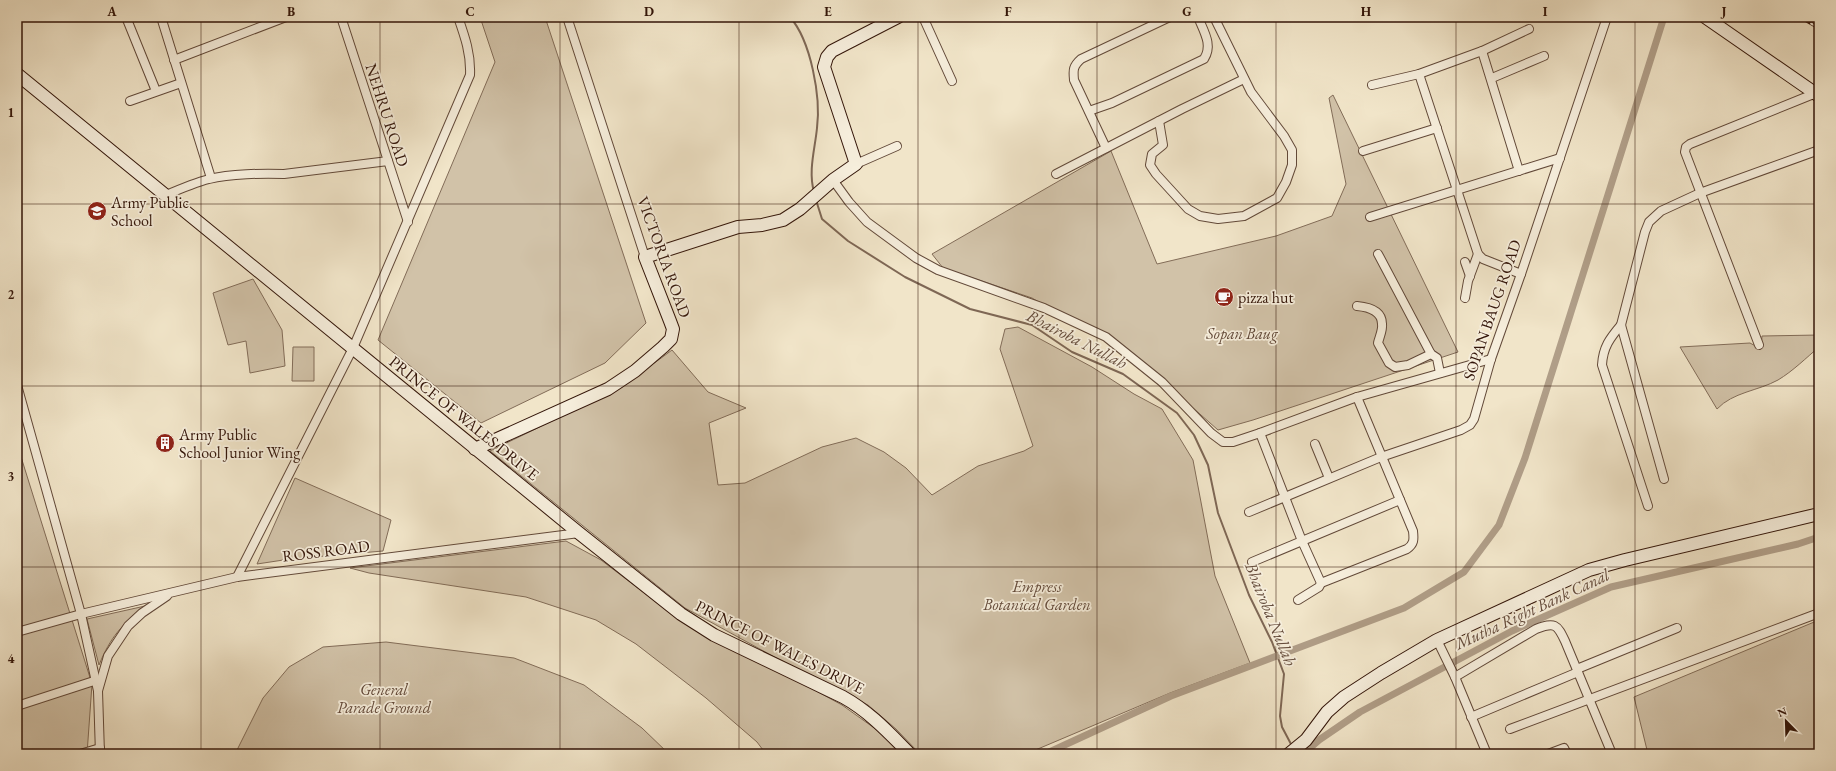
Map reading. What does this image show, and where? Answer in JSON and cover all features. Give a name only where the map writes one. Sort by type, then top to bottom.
[{"type":"street","points":[[126,17],[156,91]]},
{"type":"street","points":[[161,17],[211,178]]},
{"type":"street","points":[[174,60],[286,17]]},
{"type":"street","name":"NEHRU ROAD","points":[[340,17],[408,222]]},
{"type":"street","points":[[236,577],[352,348],[408,222],[470,76],[471,62],[468,45],[458,17]]},
{"type":"street","name":"VICTORIA ROAD","points":[[476,448],[608,389],[635,372],[671,339],[673,329],[645,257],[567,17]]},
{"type":"street","points":[[856,164],[824,67],[825,62],[832,51],[898,17]]},
{"type":"street","points":[[923,17],[952,81]]},
{"type":"street","points":[[1106,148],[1074,80],[1073,70],[1076,63],[1081,59],[1170,17]]},
{"type":"street","points":[[1089,111],[1112,103],[1204,59],[1208,53],[1209,47],[1198,17]]},
{"type":"street","name":"SOPAN BAUG ROAD","points":[[1249,512],[1381,457],[1461,430],[1470,425],[1474,419],[1491,359],[1607,17]]},
{"type":"street","points":[[1705,17],[1817,94]]},
{"type":"street","points":[[1159,121],[1163,145],[1152,154],[1150,165],[1173,195],[1188,209],[1200,216],[1218,219],[1244,216],[1277,198],[1286,182],[1292,165],[1292,150],[1284,136],[1257,102],[1244,79],[1216,20],[1202,28]]},
{"type":"street","points":[[1372,85],[1419,74],[1482,51],[1529,29]]},
{"type":"street","points":[[1482,51],[1492,78],[1518,172]]},
{"type":"street","points":[[1492,78],[1544,56]]},
{"type":"street","name":"PRINCE OF WALES DRIVE","points":[[17,74],[578,533],[681,614],[714,635],[843,697],[862,708],[877,720],[910,754]]},
{"type":"street","points":[[1419,74],[1456,191],[1478,254],[1483,258],[1521,274]]},
{"type":"street","points":[[1056,174],[1244,79]]},
{"type":"street","points":[[130,101],[181,83]]},
{"type":"street","points":[[1760,345],[1700,193],[1685,152],[1686,147],[1690,144],[1817,94]]},
{"type":"street","points":[[1362,151],[1437,128]]},
{"type":"street","points":[[645,257],[738,227],[777,222],[800,209],[829,183],[856,164],[896,146]]},
{"type":"street","points":[[1648,506],[1602,365],[1602,354],[1607,341],[1621,325],[1649,222],[1661,211],[1700,193],[1819,150]]},
{"type":"street","points":[[1370,217],[1560,158]]},
{"type":"street","points":[[166,195],[188,185],[211,178],[284,174],[388,161]]},
{"type":"street","points":[[829,183],[867,222],[916,258],[942,272],[1044,308],[1106,337],[1162,382],[1211,433],[1223,442],[1233,442],[1260,433],[1357,397],[1491,359]]},
{"type":"street","points":[[1378,254],[1431,354],[1437,358],[1440,373]]},
{"type":"street","points":[[1465,298],[1470,276],[1478,254]]},
{"type":"street","points":[[1464,262],[1470,276]]},
{"type":"street","points":[[1357,306],[1371,308],[1378,313],[1382,324],[1378,343],[1389,363],[1395,367],[1408,365],[1431,354]]},
{"type":"street","points":[[1621,325],[1664,479]]},
{"type":"street","points":[[17,385],[81,614],[97,680],[100,751],[80,754]]},
{"type":"street","points":[[1298,600],[1319,587],[1321,583],[1407,549],[1413,545],[1413,531],[1357,397]]},
{"type":"street","points":[[1260,433],[1302,541],[1321,583]]},
{"type":"street","points":[[1315,444],[1329,478]]},
{"type":"street","points":[[1252,562],[1400,500]]},
{"type":"street","points":[[1289,754],[1306,740],[1327,712],[1344,697],[1381,673],[1588,570],[1819,514]]},
{"type":"street","name":"ROSS ROAD","points":[[17,632],[81,614],[236,577],[578,533]]},
{"type":"street","points":[[98,691],[108,656],[120,637],[142,613],[171,593]]},
{"type":"street","points":[[1510,729],[1819,613]]},
{"type":"street","points":[[1453,674],[1546,625],[1554,625],[1559,628],[1612,754]]},
{"type":"street","points":[[1471,717],[1676,628]]},
{"type":"street","points":[[1439,645],[1487,754]]},
{"type":"street","points":[[17,706],[97,680]]},
{"type":"street","points":[[1548,754],[1564,748],[1567,754]]},
{"type":"green space","points":[[480,17],[545,17],[646,323],[605,363],[481,423],[378,340],[495,62]]},
{"type":"green space","name":"Sopan Baug","points":[[1333,95],[1458,352],[1253,420],[1218,430],[1158,377],[1103,335],[1059,314],[1032,298],[943,268],[932,254],[1111,151],[1157,264],[1276,236],[1332,216],[1346,184],[1329,98]]},
{"type":"green space","points":[[253,279],[282,330],[285,366],[250,373],[246,341],[228,345],[213,293]]},
{"type":"green space","name":"Empress Botanical Garden","points":[[1018,327],[1092,367],[1134,394],[1162,409],[1193,460],[1215,576],[1250,663],[1170,693],[1026,754],[920,754],[896,729],[868,705],[789,665],[685,608],[490,451],[561,417],[606,393],[629,380],[672,350],[708,392],[746,408],[709,423],[718,485],[745,483],[822,447],[856,438],[884,452],[906,468],[932,495],[978,466],[1024,451],[1033,446],[1000,349],[1005,329]]},
{"type":"green space","points":[[1819,335],[1819,347],[1789,373],[1770,384],[1730,399],[1717,409],[1680,347],[1750,343],[1761,349],[1762,336]]},
{"type":"green space","points":[[293,347],[314,347],[314,381],[292,381]]},
{"type":"green space","points":[[17,444],[92,684],[87,754],[17,754]]},
{"type":"green space","points":[[295,478],[391,520],[383,551],[290,559],[257,564]]},
{"type":"green space","points":[[566,541],[601,560],[664,608],[842,705],[877,730],[901,754],[766,754],[757,742],[706,698],[636,644],[596,620],[526,597],[369,573],[350,568]]},
{"type":"green space","points":[[145,606],[123,626],[112,639],[99,665],[87,619]]},
{"type":"green space","points":[[1819,620],[1819,754],[1648,754],[1634,697]]},
{"type":"green space","name":"General Parade Ground","points":[[386,642],[514,658],[584,685],[642,728],[669,754],[237,754],[237,750],[263,698],[289,667],[323,647]]},
{"type":"waterway","name":"Bhairoba Nullah","points":[[790,17],[804,40],[809,54],[816,86],[818,115],[812,160],[812,184],[814,192]]},
{"type":"waterway","points":[[1045,754],[1171,696],[1404,608],[1464,572],[1499,525],[1525,458],[1664,17]]},
{"type":"waterway","name":"Bhairoba Nullah","points":[[816,200],[822,219],[848,241],[905,277],[970,309],[1032,325],[1072,352],[1123,374],[1177,413],[1194,435],[1208,465],[1218,513],[1249,595],[1272,642],[1284,674],[1280,716],[1282,727],[1292,746]]},
{"type":"waterway","name":"Mutha Right Bank Canal","points":[[1303,754],[1319,740],[1360,712],[1512,631],[1611,587],[1798,544],[1819,537]]},
{"type":"railway","points":[[1800,17],[1819,28]]},
{"type":"place","name":"Army Public School","points":[[97,211]]},
{"type":"place","name":"pizza hut","points":[[1224,297]]},
{"type":"place","name":"Army Public School Junior Wing","points":[[165,443]]}]
